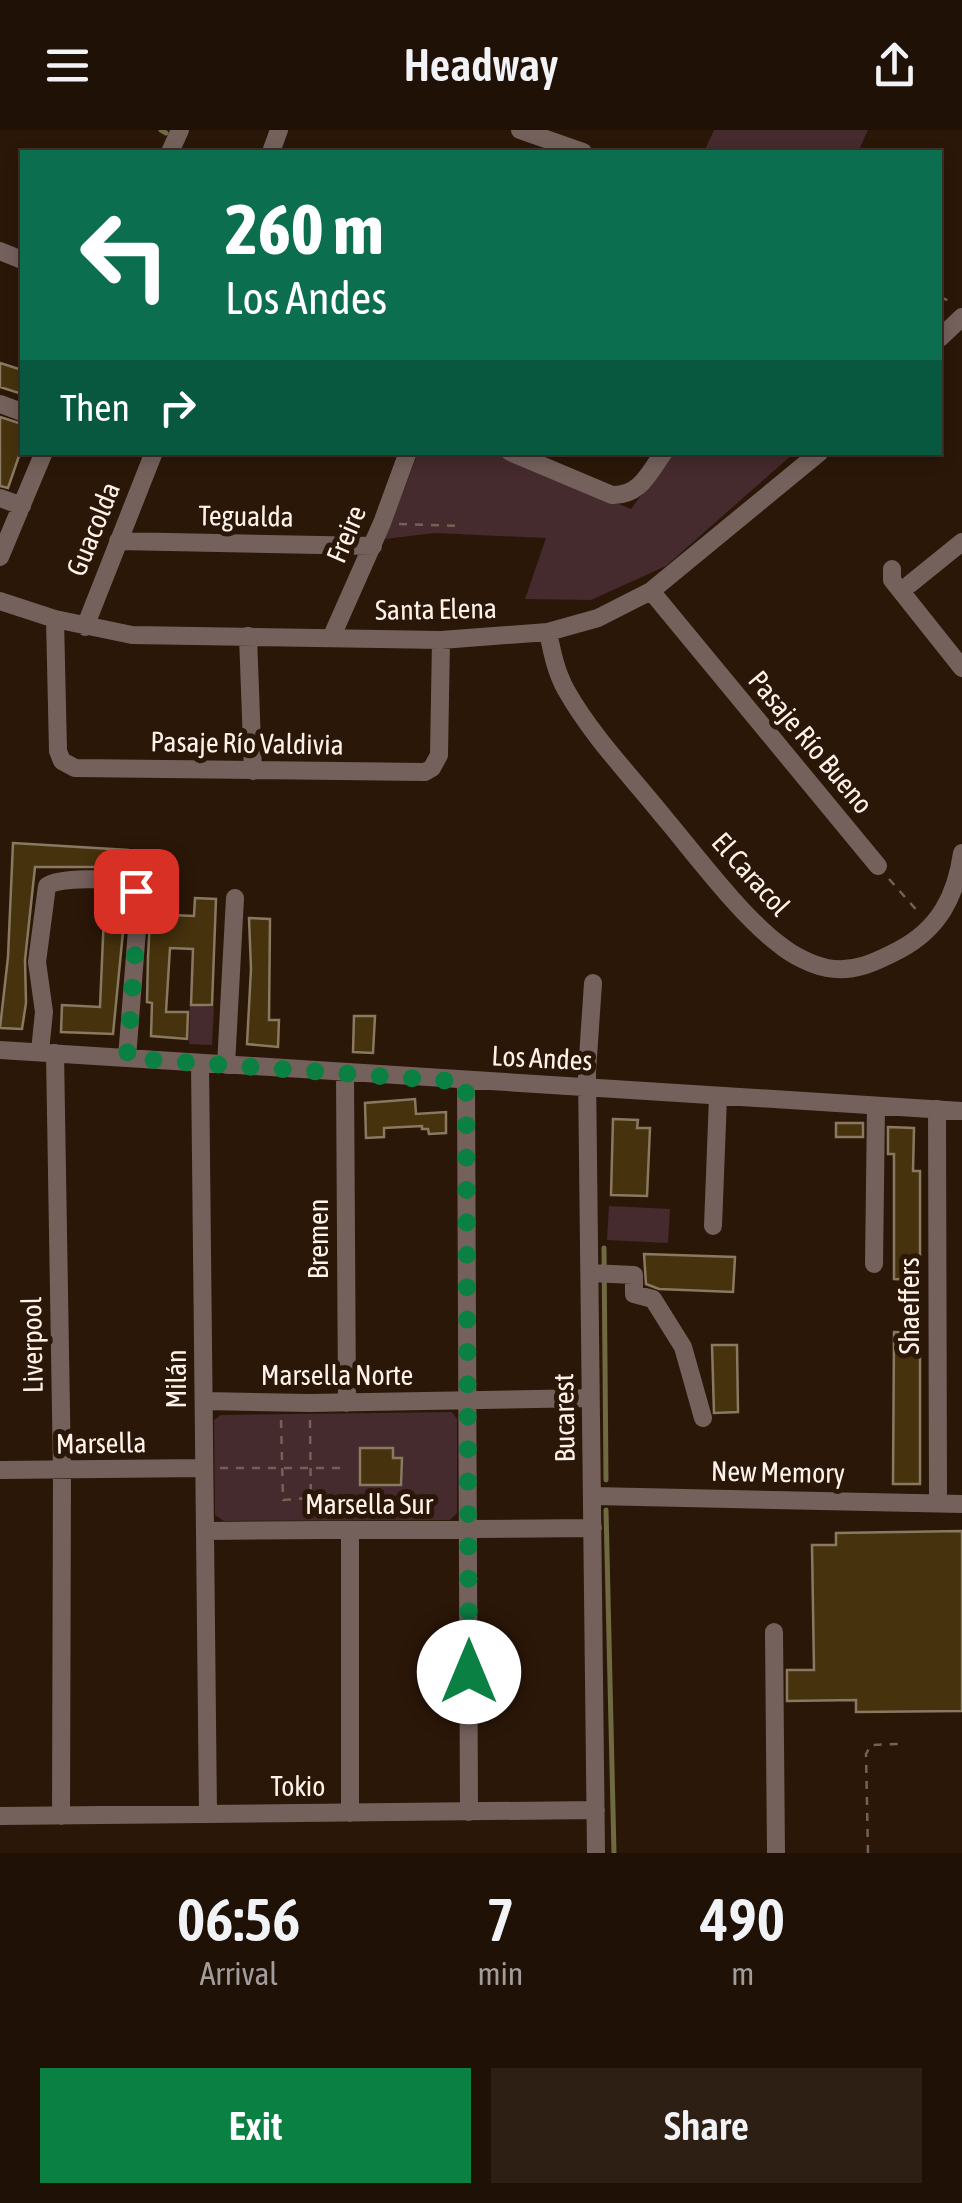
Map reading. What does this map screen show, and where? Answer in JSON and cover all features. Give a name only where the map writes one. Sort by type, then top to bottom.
[{"type":"street","points":[[532,131],[578,150]]},
{"type":"street","points":[[0,558],[43,455]]},
{"type":"street","name":"Guacolda","points":[[85,626],[153,455]]},
{"type":"street","name":"Freire","points":[[332,636],[407,455]]},
{"type":"street","points":[[517,455],[612,495],[626,496],[638,489],[662,455]]},
{"type":"street","name":"Santa Elena","points":[[0,601],[55,619],[132,635],[441,640],[548,632],[598,618],[651,591],[816,455]]},
{"type":"street","points":[[0,498],[22,506]]},
{"type":"street","name":"Tegualda","points":[[118,541],[372,546]]},
{"type":"street","points":[[910,584],[962,542]]},
{"type":"street","points":[[892,570],[892,580],[962,668]]},
{"type":"street","name":"Pasaje Río Bueno","points":[[651,591],[878,866]]},
{"type":"street","name":"Pasaje Río Valdivia","points":[[55,619],[58,751],[62,762],[74,768],[418,774],[432,768],[439,755],[441,640]]},
{"type":"street","name":"El Caracol","points":[[548,632],[563,684],[590,727],[702,863],[781,946],[824,968],[862,967],[905,947],[931,926],[949,904],[958,881],[962,853]]},
{"type":"street","points":[[248,636],[254,771]]},
{"type":"street","name":"Liverpool","points":[[62,1816],[62,1471],[47,1052],[37,962],[46,890],[51,882],[62,879],[128,883],[136,891],[139,904],[127,1058]]},
{"type":"street","points":[[226,1066],[235,898]]},
{"type":"street","name":"Bucarest","points":[[593,983],[587,1072],[596,1853]]},
{"type":"street","name":"Los Andes","points":[[0,1050],[962,1111]]},
{"type":"street","name":"Milán","points":[[200,1063],[208,1814]]},
{"type":"street","name":"Bremen","points":[[345,1074],[347,1403]]},
{"type":"street","points":[[466,1082],[470,1812]]},
{"type":"street","points":[[713,1226],[718,1096]]},
{"type":"street","points":[[874,1264],[876,1106]]},
{"type":"street","name":"Shaeffers","points":[[937,1109],[938,1503]]},
{"type":"street","points":[[590,1274],[634,1274],[634,1294],[653,1299],[683,1347],[703,1418]]},
{"type":"street","name":"Marsella Norte","points":[[204,1401],[310,1404],[590,1398]]},
{"type":"street","name":"Marsella","points":[[0,1470],[204,1468]]},
{"type":"street","name":"New Memory","points":[[594,1496],[962,1504]]},
{"type":"street","name":"Marsella Sur","points":[[205,1532],[592,1528]]},
{"type":"street","points":[[350,1532],[350,1813]]},
{"type":"street","points":[[774,1632],[776,1853]]},
{"type":"street","name":"Tokio","points":[[0,1816],[596,1810]]},
{"type":"path","points":[[382,523],[462,526]]},
{"type":"path","points":[[878,866],[931,926]]},
{"type":"path","points":[[281,1404],[283,1500],[310,1498]]},
{"type":"path","points":[[310,1404],[311,1532]]},
{"type":"path","points":[[204,1468],[340,1468]]},
{"type":"path","points":[[868,1853],[866,1754],[871,1745],[899,1744]]},
{"type":"shaded area","points":[[714,130],[868,130],[859,150],[705,150]]},
{"type":"shaded area","points":[[417,455],[499,455],[631,509],[671,455],[792,455],[666,566],[591,600],[525,599],[546,538],[434,533],[385,539]]},
{"type":"shaded area","points":[[190,1005],[214,1007],[212,1045],[189,1044]]},
{"type":"shaded area","points":[[609,1206],[670,1209],[668,1243],[607,1240]]},
{"type":"shaded area","points":[[452,1412],[457,1419],[457,1513],[450,1520],[224,1521],[215,1515],[214,1420],[221,1415]]},
{"type":"building","points":[[0,363],[20,369],[20,393],[0,387]]},
{"type":"building","points":[[0,417],[20,423],[20,453],[8,488],[0,486]]},
{"type":"building","points":[[13,843],[128,850],[128,865],[121,867],[35,867],[22,1029],[0,1028],[8,957]]},
{"type":"building","points":[[157,876],[173,877],[172,915],[194,916],[195,898],[216,899],[212,1005],[191,1005],[193,949],[170,948],[166,1012],[188,1012],[187,1039],[151,1036],[148,957],[152,883],[157,883]]},
{"type":"building","points":[[105,892],[121,894],[120,899],[126,901],[113,1034],[61,1032],[62,1005],[100,1007]]},
{"type":"building","points":[[249,918],[270,919],[269,1020],[279,1020],[278,1047],[247,1044]]},
{"type":"building","points":[[354,1016],[375,1016],[373,1053],[353,1052]]},
{"type":"building","points":[[415,1099],[416,1114],[446,1112],[446,1133],[429,1134],[422,1126],[384,1128],[384,1137],[366,1138],[365,1103]]},
{"type":"building","points":[[613,1119],[638,1120],[637,1128],[650,1128],[647,1196],[611,1195]]},
{"type":"building","points":[[836,1123],[863,1123],[863,1137],[836,1137]]},
{"type":"building","points":[[888,1127],[914,1128],[913,1171],[920,1171],[920,1280],[894,1279],[894,1154],[888,1154]]},
{"type":"building","points":[[644,1254],[735,1257],[733,1292],[659,1289],[646,1284]]},
{"type":"building","points":[[894,1332],[920,1333],[920,1484],[893,1484]]},
{"type":"building","points":[[712,1345],[737,1345],[738,1412],[714,1413]]},
{"type":"building","points":[[360,1448],[393,1448],[393,1458],[402,1458],[401,1485],[360,1485]]},
{"type":"building","points":[[962,1531],[962,1711],[856,1712],[856,1700],[787,1701],[787,1670],[814,1670],[812,1545],[836,1545],[836,1533]]},
{"type":"waterway","points":[[161,130],[166,133]]},
{"type":"waterway","points":[[604,1248],[606,1480]]},
{"type":"waterway","points":[[606,1510],[614,1853]]},
{"type":"route","points":[[136,891],[139,904],[127,1058],[466,1082],[469,1672]]}]
